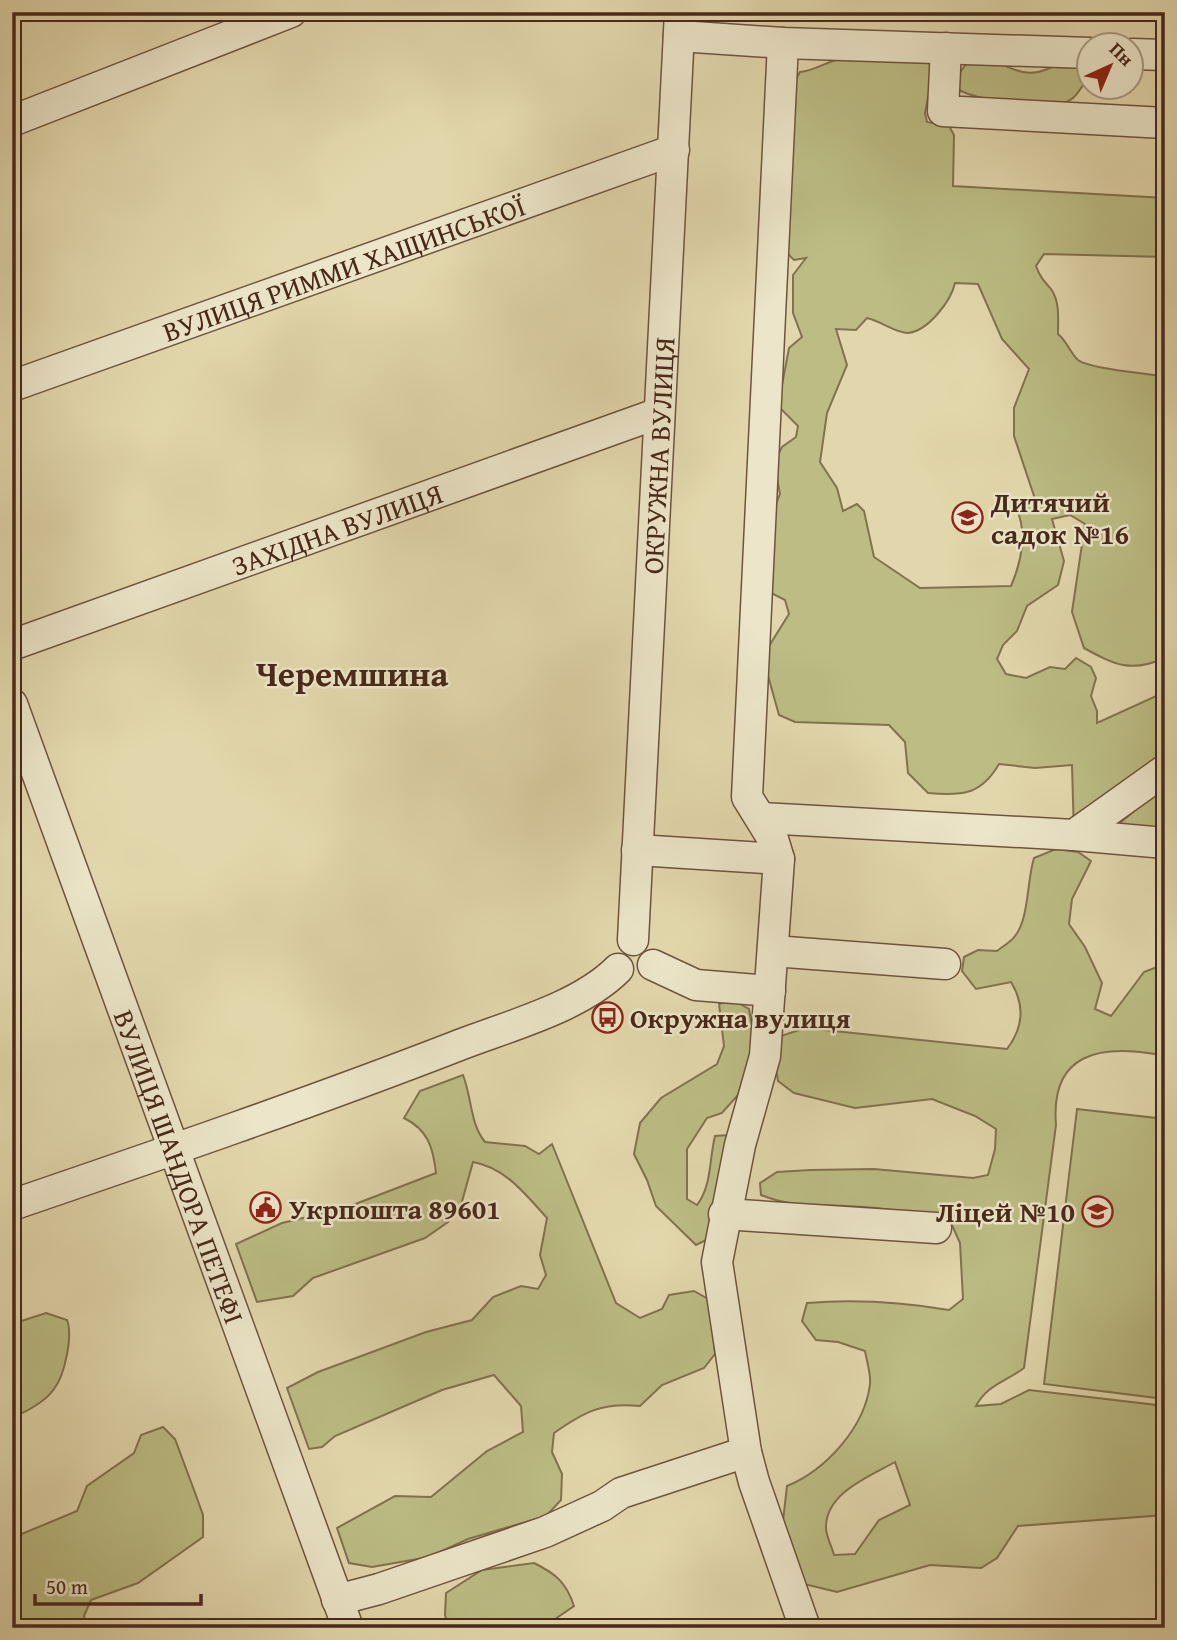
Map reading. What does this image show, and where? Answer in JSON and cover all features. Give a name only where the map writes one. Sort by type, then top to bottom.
[{"type":"street","points":[[12,121],[291,12]]},
{"type":"street","points":[[680,24],[783,43],[1076,53]]},
{"type":"street","name":"ОКРУЖНА ВУЛИЦЯ","points":[[12,1205],[176,1149],[436,1054],[577,998],[606,982],[618,969],[617,951],[633,940],[680,24]]},
{"type":"street","points":[[783,43],[747,797],[773,839],[779,859],[765,1056],[724,1214],[717,1262],[746,1452],[805,1628]]},
{"type":"street","points":[[946,48],[943,111],[1165,123]]},
{"type":"street","points":[[1146,54],[1165,55]]},
{"type":"street","name":"ВУЛИЦЯ РИММИ ХАЩИНСЬКОЇ","points":[[12,386],[674,150]]},
{"type":"street","name":"ЗАХІДНА ВУЛИЦЯ","points":[[12,645],[659,413]]},
{"type":"street","name":"ВУЛИЦЯ ШАНДОРА ПЕТЕФІ","points":[[12,704],[348,1628]]},
{"type":"street","points":[[1074,835],[1165,770]]},
{"type":"street","points":[[761,818],[1074,835],[1165,843]]},
{"type":"street","points":[[637,850],[779,859]]},
{"type":"street","points":[[633,940],[649,947],[653,965]]},
{"type":"street","points":[[773,951],[945,964]]},
{"type":"street","points":[[618,969],[628,977],[640,978],[653,965]]},
{"type":"street","points":[[653,965],[696,985],[770,992]]},
{"type":"street","points":[[724,1214],[936,1228]]},
{"type":"street","points":[[337,1600],[379,1589],[545,1532],[603,1506],[621,1493],[746,1452]]},
{"type":"green space","points":[[922,59],[934,66],[925,113],[927,122],[949,126],[954,135],[953,186],[1165,198],[1165,257],[1044,254],[1036,266],[1056,299],[1058,334],[1078,360],[1106,368],[1165,377],[1165,658],[1142,665],[1123,665],[1084,648],[1072,612],[1085,524],[1070,515],[1052,519],[1064,561],[1058,585],[1027,606],[1017,631],[1003,645],[997,659],[1006,674],[1026,678],[1050,667],[1065,669],[1076,658],[1091,667],[1096,678],[1091,696],[1097,711],[1097,723],[1165,692],[1165,770],[1074,835],[1072,765],[1035,768],[999,764],[978,788],[951,794],[928,793],[908,773],[905,742],[889,725],[795,722],[779,715],[765,665],[769,646],[789,614],[785,600],[771,593],[774,537],[769,521],[780,494],[774,463],[782,447],[796,437],[798,426],[778,406],[789,348],[802,337],[793,313],[793,275],[806,258],[794,260],[786,252],[793,84],[800,72],[836,60]],"holes":[[[955,283],[978,284],[1002,339],[1029,369],[1014,408],[1014,436],[1037,505],[1022,502],[1016,508],[1022,527],[1022,547],[1011,586],[920,588],[874,557],[864,511],[857,504],[843,511],[837,488],[820,462],[827,413],[847,365],[836,329],[856,330],[867,318],[903,332],[916,331],[938,314]]]},
{"type":"green space","points":[[987,59],[1018,71],[1033,73],[1071,64],[1076,66],[1076,94],[1063,103],[1033,106],[999,102],[969,94],[959,90],[958,75],[967,63]]},
{"type":"green space","points":[[1165,785],[1165,827],[1132,828],[1120,823]]},
{"type":"green space","points":[[1056,849],[1078,852],[1091,861],[1072,899],[1069,924],[1085,947],[1102,983],[1095,1009],[1111,1016],[1144,972],[1157,967],[1165,975],[1165,1085],[1160,1082],[1163,1067],[1160,1055],[1118,1051],[1084,1058],[1071,1068],[1061,1082],[1056,1101],[1056,1125],[1024,1368],[991,1388],[976,1406],[1001,1404],[1029,1390],[1165,1406],[1165,1515],[1018,1526],[997,1558],[981,1568],[930,1565],[837,1592],[804,1584],[783,1521],[787,1486],[802,1479],[829,1458],[852,1431],[867,1400],[870,1380],[865,1351],[838,1342],[816,1340],[802,1321],[807,1303],[878,1302],[949,1310],[963,1299],[960,1243],[952,1225],[940,1221],[886,1209],[783,1202],[761,1195],[760,1183],[777,1172],[810,1170],[874,1169],[973,1178],[988,1175],[995,1149],[996,1129],[975,1116],[932,1099],[855,1108],[794,1093],[778,1081],[775,1063],[781,1036],[805,1028],[1007,1049],[1016,1033],[1020,1016],[1019,999],[1011,982],[976,989],[962,971],[964,957],[978,950],[997,951],[1020,929],[1034,858]],"holes":[[[895,1462],[910,1505],[879,1520],[855,1554],[834,1555],[826,1531],[828,1516],[833,1505],[851,1487]]]},
{"type":"green space","points":[[733,1000],[749,1009],[755,1043],[738,1095],[722,1113],[707,1118],[687,1149],[687,1199],[697,1205],[708,1181],[715,1136],[728,1135],[706,1240],[696,1245],[656,1206],[634,1154],[640,1123],[661,1098],[717,1064],[724,1046],[719,1004]]},
{"type":"green space","points":[[463,1075],[476,1127],[485,1142],[525,1146],[539,1154],[552,1144],[616,1303],[640,1318],[662,1309],[669,1295],[694,1291],[710,1300],[715,1354],[704,1368],[662,1385],[640,1406],[615,1406],[594,1410],[554,1433],[552,1452],[562,1474],[561,1500],[546,1516],[468,1539],[429,1557],[372,1567],[349,1563],[337,1528],[395,1496],[431,1497],[487,1451],[523,1432],[521,1406],[494,1375],[442,1390],[335,1436],[322,1447],[309,1449],[287,1388],[318,1372],[426,1332],[472,1320],[493,1297],[521,1286],[538,1289],[546,1275],[540,1255],[547,1218],[523,1191],[505,1176],[473,1162],[461,1205],[448,1222],[425,1238],[313,1278],[293,1296],[257,1302],[236,1244],[282,1223],[345,1208],[436,1173],[428,1140],[419,1128],[404,1118],[420,1091]]},
{"type":"green space","points":[[1077,1109],[1165,1119],[1165,1399],[1044,1384]]},
{"type":"green space","points":[[46,1313],[67,1320],[69,1327],[65,1365],[58,1383],[46,1398],[29,1410],[12,1417],[12,1324]]},
{"type":"green space","points":[[163,1427],[175,1439],[194,1490],[203,1515],[203,1537],[138,1583],[91,1600],[84,1616],[88,1628],[12,1628],[12,1538],[77,1511],[87,1486],[134,1453],[141,1435]]},
{"type":"green space","points":[[534,1563],[559,1580],[574,1606],[542,1628],[505,1628],[475,1622],[470,1628],[449,1628],[445,1615],[446,1593],[482,1570]]},
{"type":"place","name":"Дитячий садок №16","points":[[968,517]]},
{"type":"place","name":"Окружна вулиця","points":[[607,1017]]},
{"type":"place","name":"Укрпошта 89601","points":[[266,1208]]},
{"type":"place","name":"Ліцей №10","points":[[1098,1211]]},
{"type":"district","name":"Черемшина","points":[[352,673]]}]
